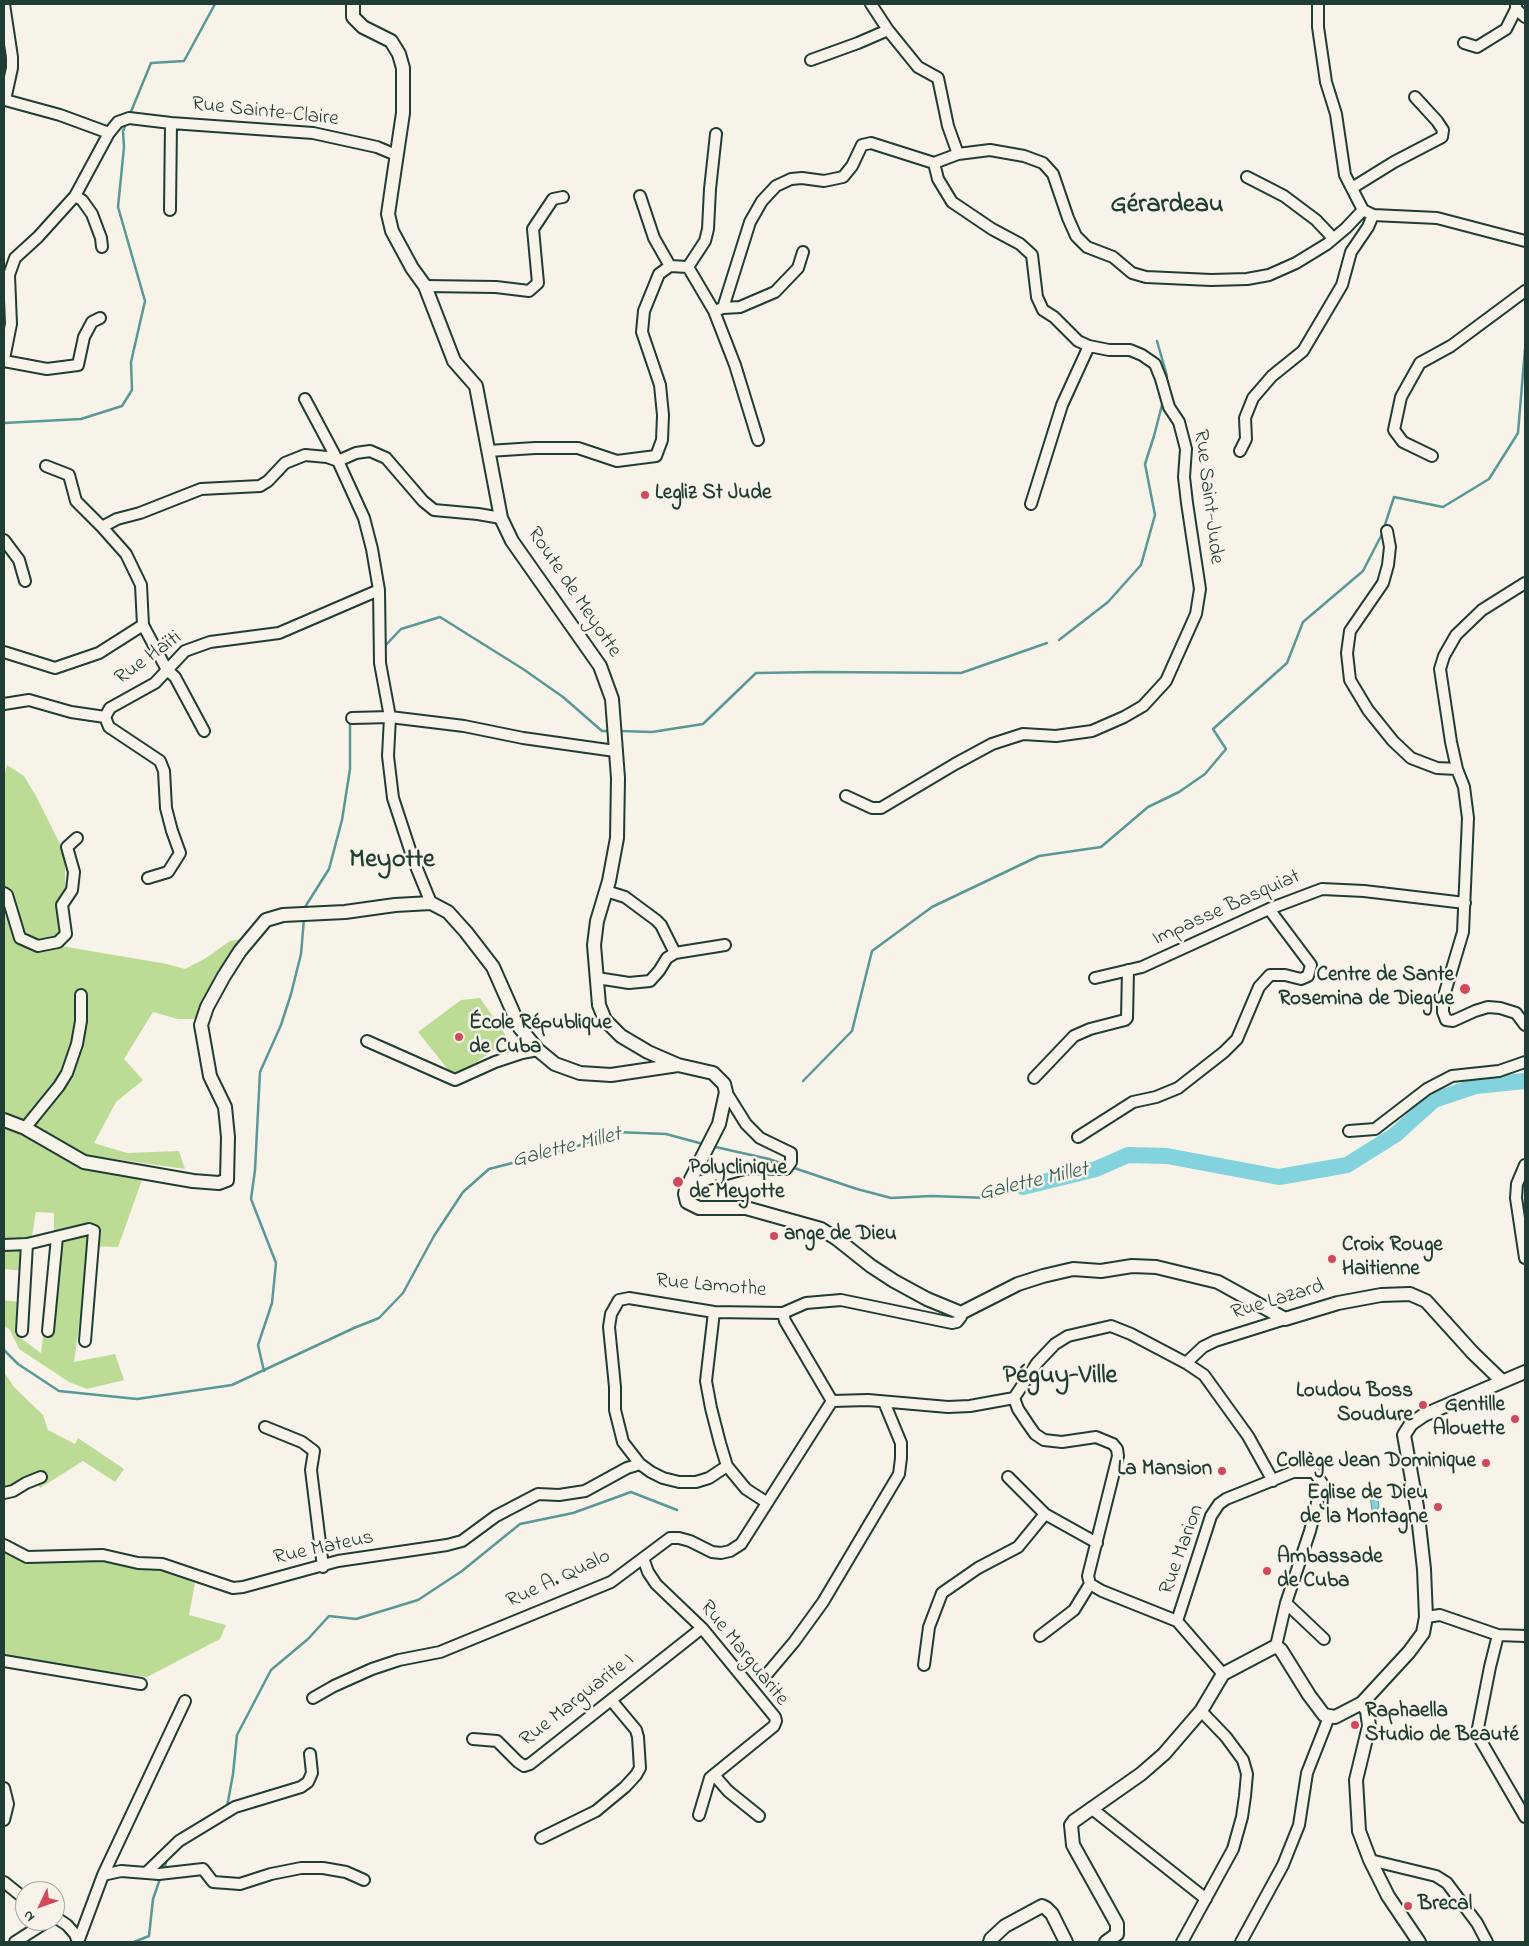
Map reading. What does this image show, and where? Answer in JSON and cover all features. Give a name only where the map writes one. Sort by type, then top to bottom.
[{"type":"street","points":[[4,4],[12,57],[5,105],[60,115],[109,132],[75,196],[38,237],[15,258],[9,275],[11,324],[4,360],[47,369],[78,365],[84,337],[92,322],[100,318]]},
{"type":"street","name":"Route de Meyotte","points":[[353,4],[353,16],[363,27],[391,40],[399,54],[403,68],[403,113],[388,214],[392,232],[412,268],[425,286],[454,361],[476,386],[500,518],[522,556],[600,666],[612,698],[618,778],[617,838],[606,891],[597,921],[594,945],[594,964],[599,1005],[605,1020],[621,1036],[648,1052],[678,1065]]},
{"type":"street","points":[[871,4],[888,30],[918,66],[938,78],[948,126],[958,154]]},
{"type":"street","points":[[1318,4],[1318,27],[1326,82],[1336,114],[1345,175],[1363,210],[1373,214],[1437,218],[1525,241]]},
{"type":"street","points":[[1464,43],[1477,47],[1506,29],[1516,6],[1525,17]]},
{"type":"street","points":[[811,60],[858,44],[888,30]]},
{"type":"street","points":[[1352,188],[1394,162],[1442,137],[1443,130],[1437,121],[1415,97]]},
{"type":"street","name":"Rue Sainte-Claire","points":[[109,132],[118,122],[129,118],[171,123],[313,133],[377,147],[396,155]]},
{"type":"street","points":[[170,210],[171,123]]},
{"type":"street","points":[[688,267],[705,241],[708,229],[716,134]]},
{"type":"street","points":[[719,310],[750,222],[762,201],[776,186],[791,179],[802,178],[824,181],[844,177],[852,166],[862,145],[870,143],[934,163],[958,154],[990,150],[1007,152],[1042,163],[1053,174],[1076,236],[1087,247],[1113,257],[1132,273],[1146,278],[1211,280],[1254,278],[1269,275],[1296,263],[1333,238],[1346,228],[1363,210]]},
{"type":"street","name":"Rue Saint-Jude","points":[[846,796],[872,808],[881,808],[992,744],[1023,734],[1056,736],[1092,731],[1124,717],[1143,706],[1166,681],[1196,614],[1200,589],[1184,477],[1186,448],[1179,422],[1169,407],[1155,364],[1142,355],[1130,350],[1109,350],[1089,346],[1078,341],[1054,317],[1043,310],[1036,297],[1032,255],[1020,244],[978,220],[952,202],[938,179],[934,163]]},
{"type":"street","points":[[1247,177],[1284,196],[1316,220],[1333,238]]},
{"type":"street","points":[[75,196],[82,200],[92,214],[101,238],[102,248]]},
{"type":"street","points":[[640,196],[654,238],[670,266]]},
{"type":"street","points":[[425,286],[496,287],[529,292],[538,283],[533,230],[553,199],[563,197]]},
{"type":"street","points":[[1240,451],[1246,439],[1245,418],[1253,398],[1272,376],[1303,351],[1342,285],[1351,252],[1368,227],[1373,214]]},
{"type":"street","points":[[719,310],[740,307],[775,292],[798,268],[803,252]]},
{"type":"street","points":[[488,452],[535,448],[578,448],[617,461],[656,456],[662,440],[663,415],[660,385],[642,332],[644,311],[659,274],[670,266],[688,267]]},
{"type":"street","points":[[688,267],[719,310],[758,440]]},
{"type":"street","points":[[1432,456],[1403,442],[1394,430],[1401,397],[1410,380],[1420,363],[1451,346],[1525,291]]},
{"type":"street","points":[[1031,504],[1062,405],[1089,346]]},
{"type":"street","points":[[305,398],[338,461],[364,518],[372,549],[379,590],[380,663],[390,717],[388,756],[393,798],[431,903]]},
{"type":"street","points":[[102,527],[117,518],[140,513],[201,489],[260,486],[268,481],[285,463],[305,455],[327,457],[338,461],[356,453],[370,450],[386,458],[423,501],[434,510],[500,518]]},
{"type":"street","points":[[46,466],[69,475],[76,501],[126,554],[141,585],[142,626],[167,670],[176,677],[204,731]]},
{"type":"street","points":[[1387,531],[1390,547],[1383,583],[1350,631],[1347,653],[1350,680],[1368,710],[1393,741],[1411,758],[1437,768],[1457,769]]},
{"type":"street","points":[[4,540],[19,560],[25,581]]},
{"type":"street","points":[[1525,584],[1482,610],[1456,634],[1444,656],[1440,669],[1457,769],[1464,787],[1468,818],[1466,903],[1463,932],[1444,999],[1443,1012],[1446,1020],[1453,1021],[1488,1007],[1500,1008],[1516,1013],[1525,1025]]},
{"type":"street","name":"Rue Haïti","points":[[105,717],[110,708],[154,683],[185,651],[210,642],[279,633],[379,590]]},
{"type":"street","points":[[4,652],[55,668],[99,653],[142,626]]},
{"type":"street","points":[[4,704],[29,700],[71,712],[105,717],[109,727],[160,761],[164,771],[166,808],[180,853],[168,872],[148,878]]},
{"type":"street","points":[[352,718],[390,717],[464,726],[523,738],[615,751]]},
{"type":"street","points":[[4,893],[7,895],[20,938],[38,946],[58,942],[66,934],[62,905],[72,890],[74,872],[67,847],[77,838]]},
{"type":"street","name":"Impasse Basquiat","points":[[1096,978],[1142,967],[1269,909],[1322,889],[1364,891],[1466,903]]},
{"type":"street","points":[[606,891],[625,897],[656,920],[675,953]]},
{"type":"street","points":[[4,1120],[25,1128],[84,1162],[193,1181],[219,1183],[227,1180],[228,1137],[224,1107],[210,1076],[201,1025],[207,1007],[240,951],[266,920],[283,915],[345,912],[395,904],[431,903],[448,912],[493,967],[520,1028],[538,1050],[555,1064],[580,1073],[611,1075],[678,1065],[713,1073],[724,1084],[726,1092],[746,1124],[760,1138],[791,1153],[789,1166],[786,1170],[748,1168],[694,1182],[686,1189]]},
{"type":"street","points":[[1078,1136],[1133,1102],[1156,1097],[1178,1088],[1224,1052],[1237,1039],[1259,987],[1270,976],[1285,975],[1301,979],[1308,976],[1311,965],[1269,909]]},
{"type":"street","points":[[597,978],[628,983],[650,981],[667,958],[675,953],[725,944]]},
{"type":"street","points":[[1034,1078],[1074,1036],[1127,1018],[1128,970]]},
{"type":"street","points":[[25,1128],[59,1086],[67,1073],[77,1044],[81,1021],[81,995]]},
{"type":"street","points":[[367,1041],[455,1080],[495,1062],[538,1050]]},
{"type":"street","points":[[1349,1131],[1375,1129],[1427,1089],[1452,1076],[1499,1071],[1525,1062]]},
{"type":"street","points":[[726,1092],[719,1124],[686,1189],[687,1202],[696,1208],[746,1208],[821,1229],[837,1239],[870,1266],[894,1281],[927,1299],[961,1313]]},
{"type":"street","points":[[1525,1165],[1517,1184],[1516,1198],[1522,1214],[1525,1258]]},
{"type":"street","points":[[4,1245],[27,1244],[92,1229],[95,1234],[84,1341]]},
{"type":"street","points":[[48,1330],[57,1237]]},
{"type":"street","points":[[22,1331],[27,1244]]},
{"type":"street","name":"Rue Lamothe","points":[[640,1464],[624,1442],[615,1410],[615,1387],[609,1327],[615,1306],[619,1300],[629,1298],[714,1312],[783,1313],[806,1303],[841,1300],[952,1323],[958,1322],[961,1313],[1018,1284],[1043,1276],[1073,1269],[1101,1271],[1132,1266],[1156,1267],[1218,1282],[1285,1319]]},
{"type":"street","name":"Rue Lazard","points":[[1186,1363],[1203,1347],[1215,1341],[1285,1319],[1338,1303],[1381,1295],[1410,1294],[1426,1301],[1472,1353],[1502,1381]]},
{"type":"street","points":[[714,1312],[706,1381],[711,1408],[727,1466],[746,1489],[766,1502]]},
{"type":"street","points":[[783,1313],[785,1321],[832,1401],[884,1402],[948,1407],[970,1406],[1014,1398],[1037,1363],[1056,1344],[1068,1336],[1111,1326],[1131,1334],[1186,1363],[1204,1375],[1248,1436],[1272,1481]]},
{"type":"street","points":[[1106,1942],[1117,1934],[1117,1924],[1073,1845],[1071,1825],[1164,1754],[1201,1711],[1223,1674],[1276,1646],[1282,1650],[1318,1709],[1324,1715],[1335,1717],[1362,1703],[1409,1652],[1423,1633],[1426,1616],[1424,1569],[1417,1507],[1404,1435],[1411,1424],[1424,1415],[1525,1372]]},
{"type":"street","points":[[1014,1398],[1018,1409],[1035,1434],[1044,1440],[1062,1442],[1096,1437],[1113,1444],[1117,1449],[1118,1456],[1088,1576],[1090,1584],[1074,1610],[1040,1636]]},
{"type":"street","name":"Rue A. Qualo","points":[[314,1698],[334,1686],[372,1669],[399,1660],[440,1652],[611,1582],[670,1538],[679,1538],[712,1552],[730,1551],[741,1544],[832,1401]]},
{"type":"street","points":[[767,1674],[794,1642],[823,1602],[899,1474],[902,1458],[900,1443],[884,1402]]},
{"type":"street","points":[[266,1428],[302,1442],[314,1451],[312,1470],[323,1566]]},
{"type":"street","points":[[640,1464],[663,1478],[687,1483],[710,1478],[727,1466]]},
{"type":"street","name":"Rue Mateus","points":[[4,1544],[27,1557],[103,1555],[138,1563],[162,1564],[233,1588],[243,1587],[338,1562],[462,1541],[496,1516],[538,1494],[559,1495],[585,1491],[627,1468],[640,1464]]},
{"type":"street","name":"Rue Marion","points":[[1177,1622],[1211,1516],[1219,1504],[1226,1499],[1293,1472],[1314,1472],[1322,1483],[1310,1531],[1286,1603],[1276,1646]]},
{"type":"street","points":[[1008,1477],[1045,1514],[1097,1543]]},
{"type":"street","points":[[4,1493],[13,1491],[26,1483],[41,1478]]},
{"type":"street","points":[[924,1665],[929,1627],[942,1593],[978,1568],[1018,1547],[1045,1514]]},
{"type":"street","name":"Rue Marguarite","points":[[643,1558],[648,1572],[656,1584],[702,1628],[775,1717],[776,1721],[774,1726],[714,1775],[707,1783],[699,1815]]},
{"type":"street","points":[[1090,1584],[1102,1591],[1177,1622],[1223,1674]]},
{"type":"street","points":[[1286,1603],[1324,1639]]},
{"type":"street","points":[[1426,1616],[1440,1615],[1498,1635],[1525,1636]]},
{"type":"street","name":"Rue Marguarite I","points":[[473,1739],[497,1741],[518,1762],[524,1766],[530,1764],[702,1628]]},
{"type":"street","points":[[1498,1635],[1478,1728],[1481,1741],[1525,1817]]},
{"type":"street","points":[[4,1661],[141,1684]]},
{"type":"street","points":[[541,1838],[596,1811],[625,1787],[640,1768],[636,1730],[611,1700]]},
{"type":"street","points":[[78,1942],[103,1875],[185,1701]]},
{"type":"street","points":[[1362,1703],[1367,1711],[1369,1726],[1356,1780],[1359,1830],[1370,1860],[1388,1896],[1419,1942]]},
{"type":"street","points":[[1182,1942],[1233,1849],[1242,1817],[1247,1774],[1243,1760],[1238,1752],[1201,1711]]},
{"type":"street","points":[[1241,1942],[1283,1866],[1299,1825],[1307,1773],[1329,1717]]},
{"type":"street","points":[[146,1873],[179,1841],[234,1807],[302,1787],[308,1782],[312,1773],[310,1754]]},
{"type":"street","points":[[714,1775],[728,1791],[759,1816]]},
{"type":"street","points":[[4,1788],[8,1804],[4,1820]]},
{"type":"street","points":[[1091,1808],[1206,1899]]},
{"type":"street","points":[[1370,1860],[1436,1876],[1448,1883],[1478,1923],[1487,1942]]},
{"type":"street","points":[[103,1875],[121,1871],[162,1874],[203,1869],[213,1882],[240,1884],[271,1874],[301,1868],[322,1868],[346,1872],[364,1880]]},
{"type":"street","points":[[4,1882],[15,1890]]},
{"type":"street","points":[[990,1942],[1005,1926],[1042,1906],[1052,1914],[1066,1942]]},
{"type":"street","points":[[65,1923],[75,1934],[78,1942]]},
{"type":"street","points":[[15,1942],[32,1931]]},
{"type":"green space","points":[[7,765],[24,776],[65,854],[65,888],[58,907],[61,946],[167,964],[185,969],[206,958],[230,941],[246,938],[198,1019],[178,1019],[153,1012],[124,1059],[143,1080],[116,1102],[94,1143],[127,1153],[179,1151],[185,1169],[87,1155],[4,1114],[4,779]]},
{"type":"green space","points":[[480,998],[509,1040],[454,1077],[418,1032],[461,1000]]},
{"type":"green space","points":[[4,1126],[84,1169],[142,1180],[118,1247],[90,1246],[74,1362],[115,1354],[124,1380],[87,1389],[69,1382],[19,1349],[10,1330],[4,1326],[4,1300],[18,1302],[15,1334],[41,1353],[54,1245],[54,1213],[36,1212],[26,1271],[4,1269]]},
{"type":"green space","points":[[4,1372],[14,1387],[43,1415],[48,1430],[75,1444],[78,1438],[124,1469],[115,1482],[83,1461],[40,1488],[36,1481],[13,1498],[4,1498]]},
{"type":"green space","points":[[4,1551],[24,1561],[122,1560],[162,1568],[195,1583],[189,1615],[226,1625],[220,1639],[147,1677],[4,1656]]},
{"type":"water","points":[[1370,1495],[1377,1495],[1379,1506],[1376,1513],[1372,1510]]},
{"type":"waterway","points":[[130,114],[151,63],[184,61],[215,4]]},
{"type":"waterway","points":[[4,423],[81,419],[122,406],[132,390],[131,362],[145,301],[118,207],[124,147],[123,131],[127,121]]},
{"type":"waterway","points":[[1157,341],[1167,376],[1166,383]]},
{"type":"waterway","points":[[803,1081],[852,1031],[872,951],[932,907],[1039,856],[1101,847],[1148,807],[1179,792],[1205,774],[1226,749],[1213,729],[1287,663],[1303,622],[1363,571],[1382,534],[1394,497],[1443,507],[1489,479],[1518,433],[1525,349]]},
{"type":"waterway","points":[[1059,640],[1108,602],[1141,565],[1155,515],[1145,464],[1163,401]]},
{"type":"waterway","points":[[383,648],[401,629],[440,617],[523,669],[563,697],[602,731],[611,731]]},
{"type":"waterway","points":[[619,731],[652,732],[703,724],[756,673],[961,673],[1047,643]]},
{"type":"waterway","points":[[305,907],[329,869],[342,820],[350,769],[350,720]]},
{"type":"waterway","points":[[264,1371],[258,1345],[272,1303],[276,1263],[251,1199],[255,1170],[260,1072],[281,1025],[291,994],[301,954],[304,919]]},
{"type":"waterway","name":"Galette Millet","points":[[1023,1187],[1096,1169],[1128,1155],[1167,1156],[1279,1177],[1347,1165],[1395,1135],[1434,1100],[1476,1086],[1525,1081]]},
{"type":"waterway","name":"Galette Millet","points":[[4,1350],[18,1364],[59,1391],[137,1399],[232,1385],[379,1318],[403,1293],[434,1236],[463,1192],[489,1169],[575,1147],[616,1132],[666,1134],[703,1144]]},
{"type":"waterway","name":"Galette Millet","points":[[711,1146],[769,1159],[786,1165]]},
{"type":"waterway","name":"Galette Millet","points":[[791,1167],[891,1198],[931,1196],[990,1198],[1023,1187]]},
{"type":"waterway","points":[[227,1807],[237,1735],[271,1670],[308,1639],[329,1616],[356,1619],[418,1600],[462,1571],[520,1524],[573,1513],[631,1492],[677,1510]]},
{"type":"waterway","points":[[163,1871],[168,1857]]},
{"type":"waterway","points":[[134,1942],[149,1936],[153,1899],[161,1876]]},
{"type":"place","name":"Legliz St Jude","points":[[645,495]]},
{"type":"place","name":"Centre de Sante Rosemina de Diegue","points":[[1465,989]]},
{"type":"place","name":"École République de Cuba","points":[[459,1037]]},
{"type":"place","name":"Polyclinique de Meyotte","points":[[678,1182]]},
{"type":"place","name":"ange de Dieu","points":[[774,1236]]},
{"type":"place","name":"Croix Rouge Haitienne","points":[[1332,1259]]},
{"type":"place","name":"Loudou Boss Soudure","points":[[1423,1405]]},
{"type":"place","name":"Gentille Alouette","points":[[1515,1419]]},
{"type":"place","name":"Collège Jean Dominique","points":[[1486,1463]]},
{"type":"place","name":"La Mansion","points":[[1222,1471]]},
{"type":"place","name":"Eglise de Dieu de la Montagne","points":[[1438,1507]]},
{"type":"place","name":"Ambassade de Cuba","points":[[1267,1571]]},
{"type":"place","name":"Raphaella Studio de Beauté","points":[[1355,1725]]},
{"type":"place","name":"Brecal","points":[[1408,1906]]},
{"type":"district","name":"Gérardeau","points":[[1167,207]]},
{"type":"district","name":"Meyotte","points":[[392,862]]},
{"type":"district","name":"Péguy-Ville","points":[[1060,1378]]}]
